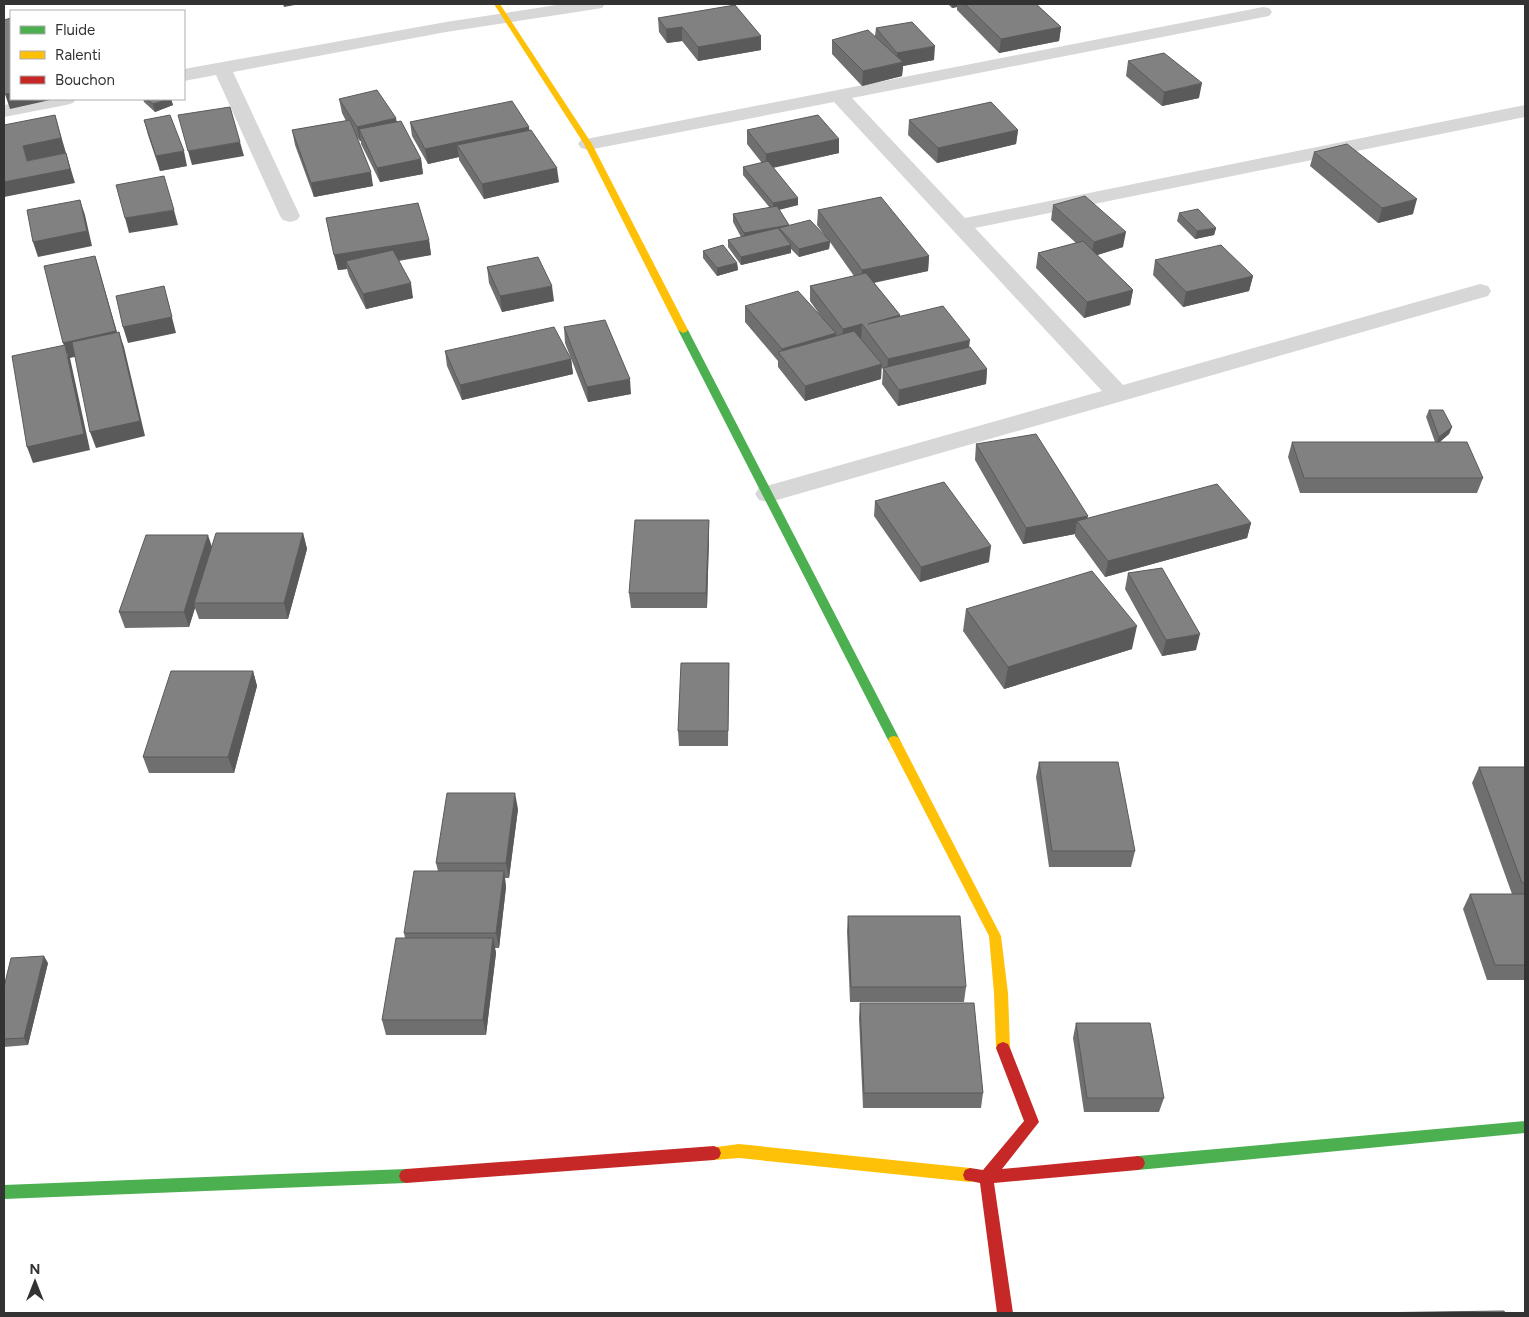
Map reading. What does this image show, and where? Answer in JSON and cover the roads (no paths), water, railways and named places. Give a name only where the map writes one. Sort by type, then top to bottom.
[{"type":"street","points":[[185,76],[501,11],[596,4]]},
{"type":"street","points":[[501,11],[588,144],[995,936],[1001,993],[1002,1045],[1032,1122],[986,1177],[1005,1313]]},
{"type":"street","points":[[588,144],[1264,12]]},
{"type":"street","points":[[222,68],[290,216]]},
{"type":"street","points":[[838,95],[1118,394]]},
{"type":"street","points":[[4,111],[61,100]]},
{"type":"street","points":[[960,225],[1525,111]]},
{"type":"street","points":[[768,494],[1480,291]]},
{"type":"street","points":[[4,1192],[446,1174],[740,1151],[986,1177],[1525,1128]]}]
